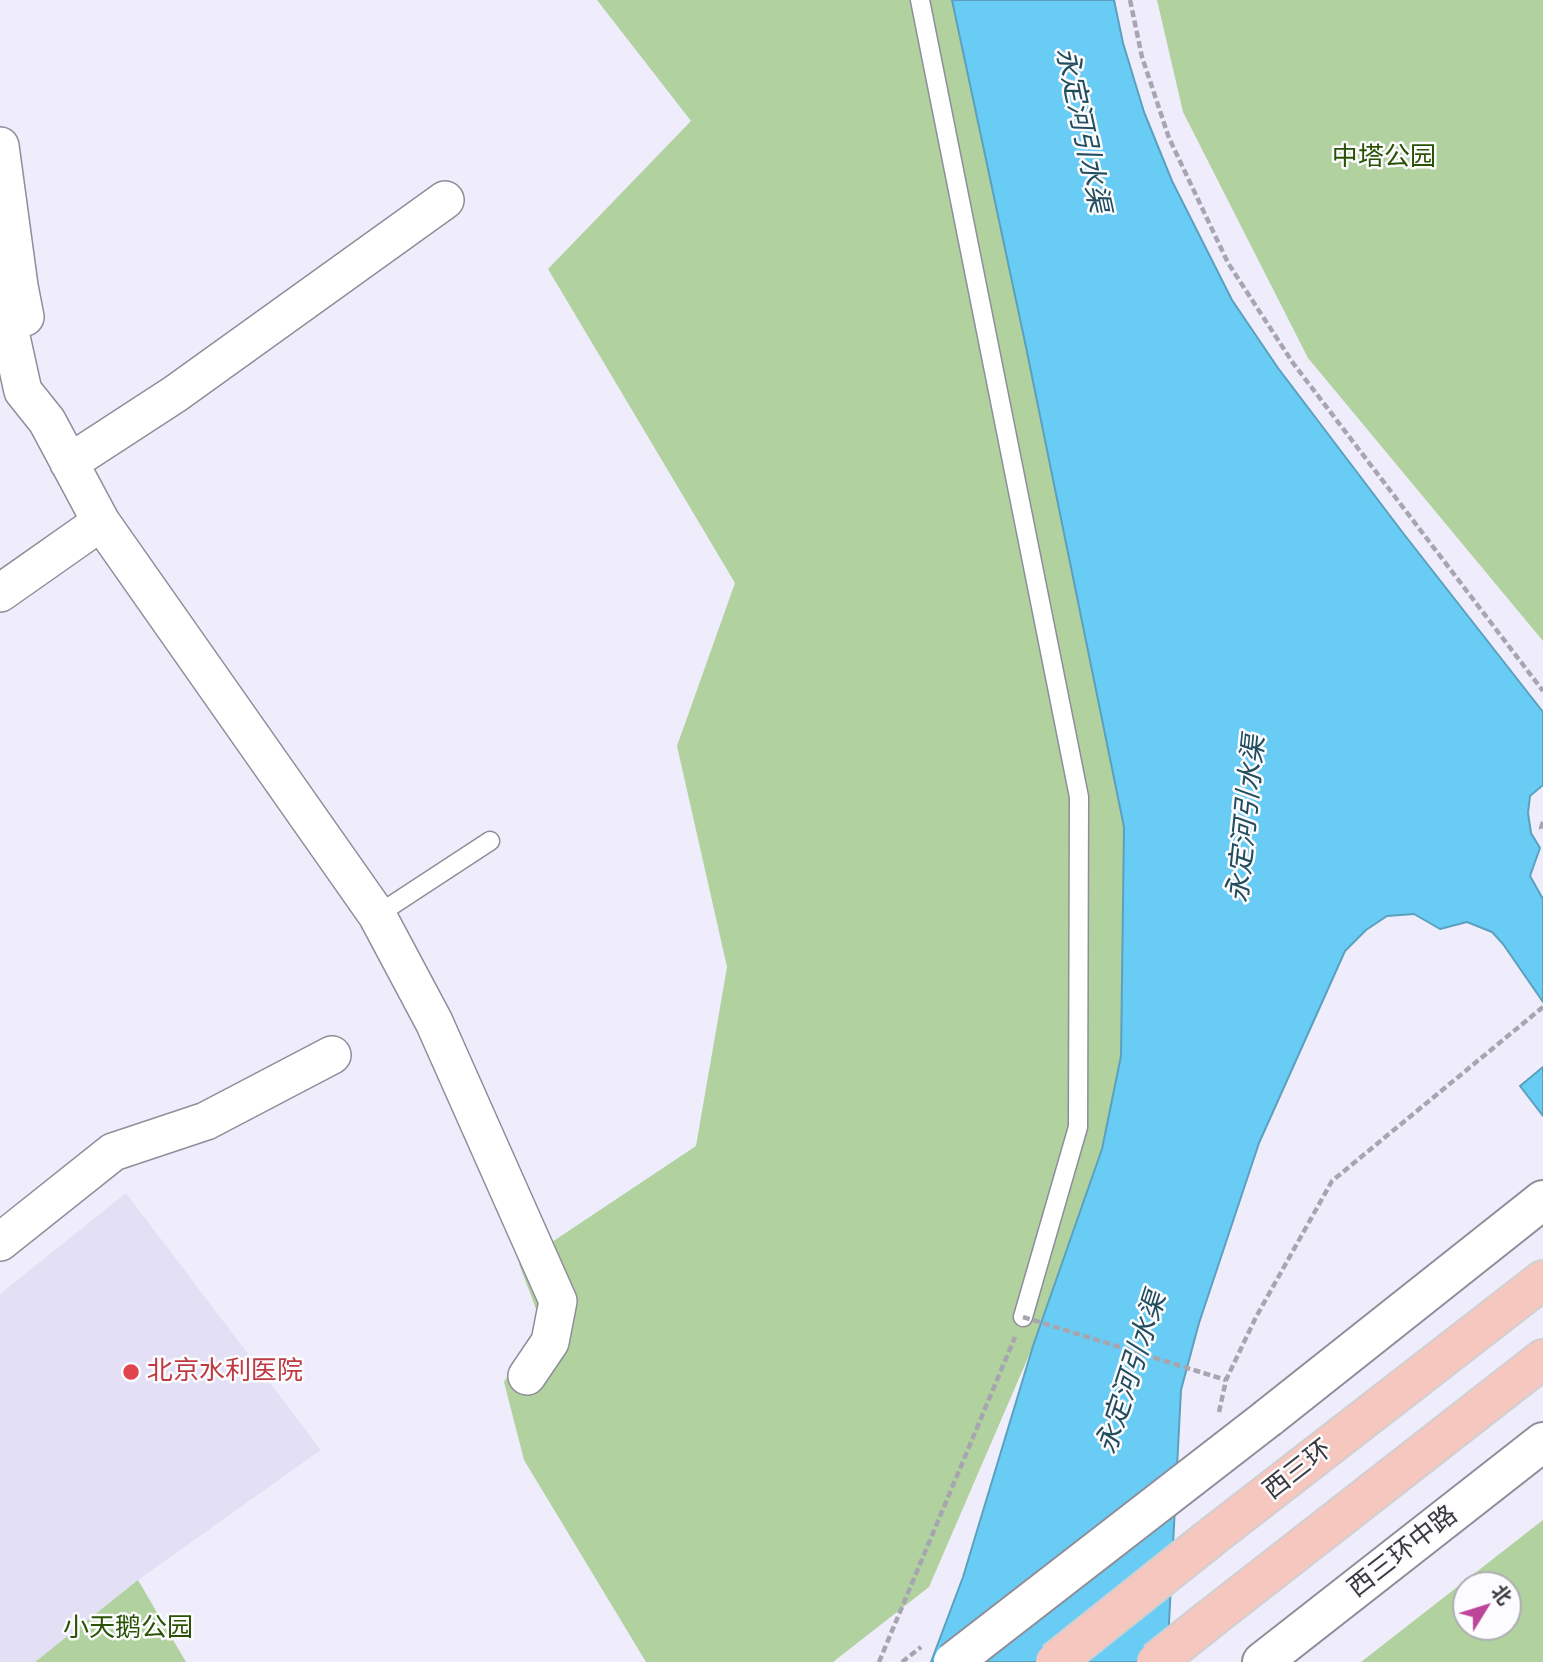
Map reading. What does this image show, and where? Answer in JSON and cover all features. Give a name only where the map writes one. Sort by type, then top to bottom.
[{"type":"highway","name":"西三环","points":[[1055,1662],[1543,1280]]},
{"type":"highway","points":[[1156,1662],[1543,1359]]},
{"type":"street","points":[[0,146],[19,286],[47,421]]},
{"type":"street","points":[[69,463],[175,394],[445,200]]},
{"type":"street","points":[[0,287],[23,391],[47,421],[101,522],[377,915],[434,1022],[558,1301],[550,1342],[527,1376]]},
{"type":"street","points":[[0,593],[101,522]]},
{"type":"street","points":[[0,1242],[113,1152],[206,1121],[332,1055]]},
{"type":"street","points":[[953,1662],[1543,1200]]},
{"type":"street","name":"西三环中路","points":[[1262,1662],[1543,1442]]},
{"type":"lane","points":[[920,0],[1079,797],[1078,1128],[1023,1317]]},
{"type":"lane","points":[[377,915],[490,841]]},
{"type":"path","points":[[1130,0],[1142,57],[1169,138],[1228,263],[1293,362],[1543,691]]},
{"type":"path","points":[[1543,822],[1543,831]]},
{"type":"path","points":[[879,1662],[1023,1317],[1226,1380],[1256,1317],[1332,1181],[1543,1007]]},
{"type":"shaded area","name":"北京水利医院","points":[[126,1193],[321,1450],[138,1580],[35,1662],[0,1662],[0,1294]]},
{"type":"green space","points":[[597,0],[952,0],[1124,827],[1121,1056],[1102,1149],[1033,1346],[929,1587],[833,1662],[646,1662],[524,1460],[504,1382],[541,1322],[519,1264],[696,1146],[727,967],[677,746],[735,583],[548,269],[691,121]]},
{"type":"green space","name":"中塔公园","points":[[1157,0],[1543,0],[1543,641],[1308,358],[1183,112]]},
{"type":"green space","points":[[1543,1520],[1543,1662],[1361,1662],[1452,1591],[1452,1641],[1522,1641],[1522,1571],[1478,1571]]},
{"type":"green space","name":"小天鹅公园","points":[[138,1580],[186,1662],[35,1662]]},
{"type":"water","name":"永定河引水渠","points":[[952,0],[1114,0],[1123,43],[1144,112],[1172,181],[1232,300],[1278,368],[1543,712],[1543,785],[1530,796],[1528,813],[1531,833],[1540,848],[1530,876],[1543,899],[1543,1002],[1492,932],[1467,922],[1440,929],[1414,914],[1387,916],[1366,930],[1345,951],[1259,1143],[1199,1323],[1181,1390],[1167,1662],[931,1662],[963,1577],[1033,1346],[1102,1149],[1121,1056],[1124,827]]},
{"type":"water","points":[[1543,1067],[1543,1116],[1520,1086]]},
{"type":"place","name":"北京水利医院","points":[[131,1372]]}]
